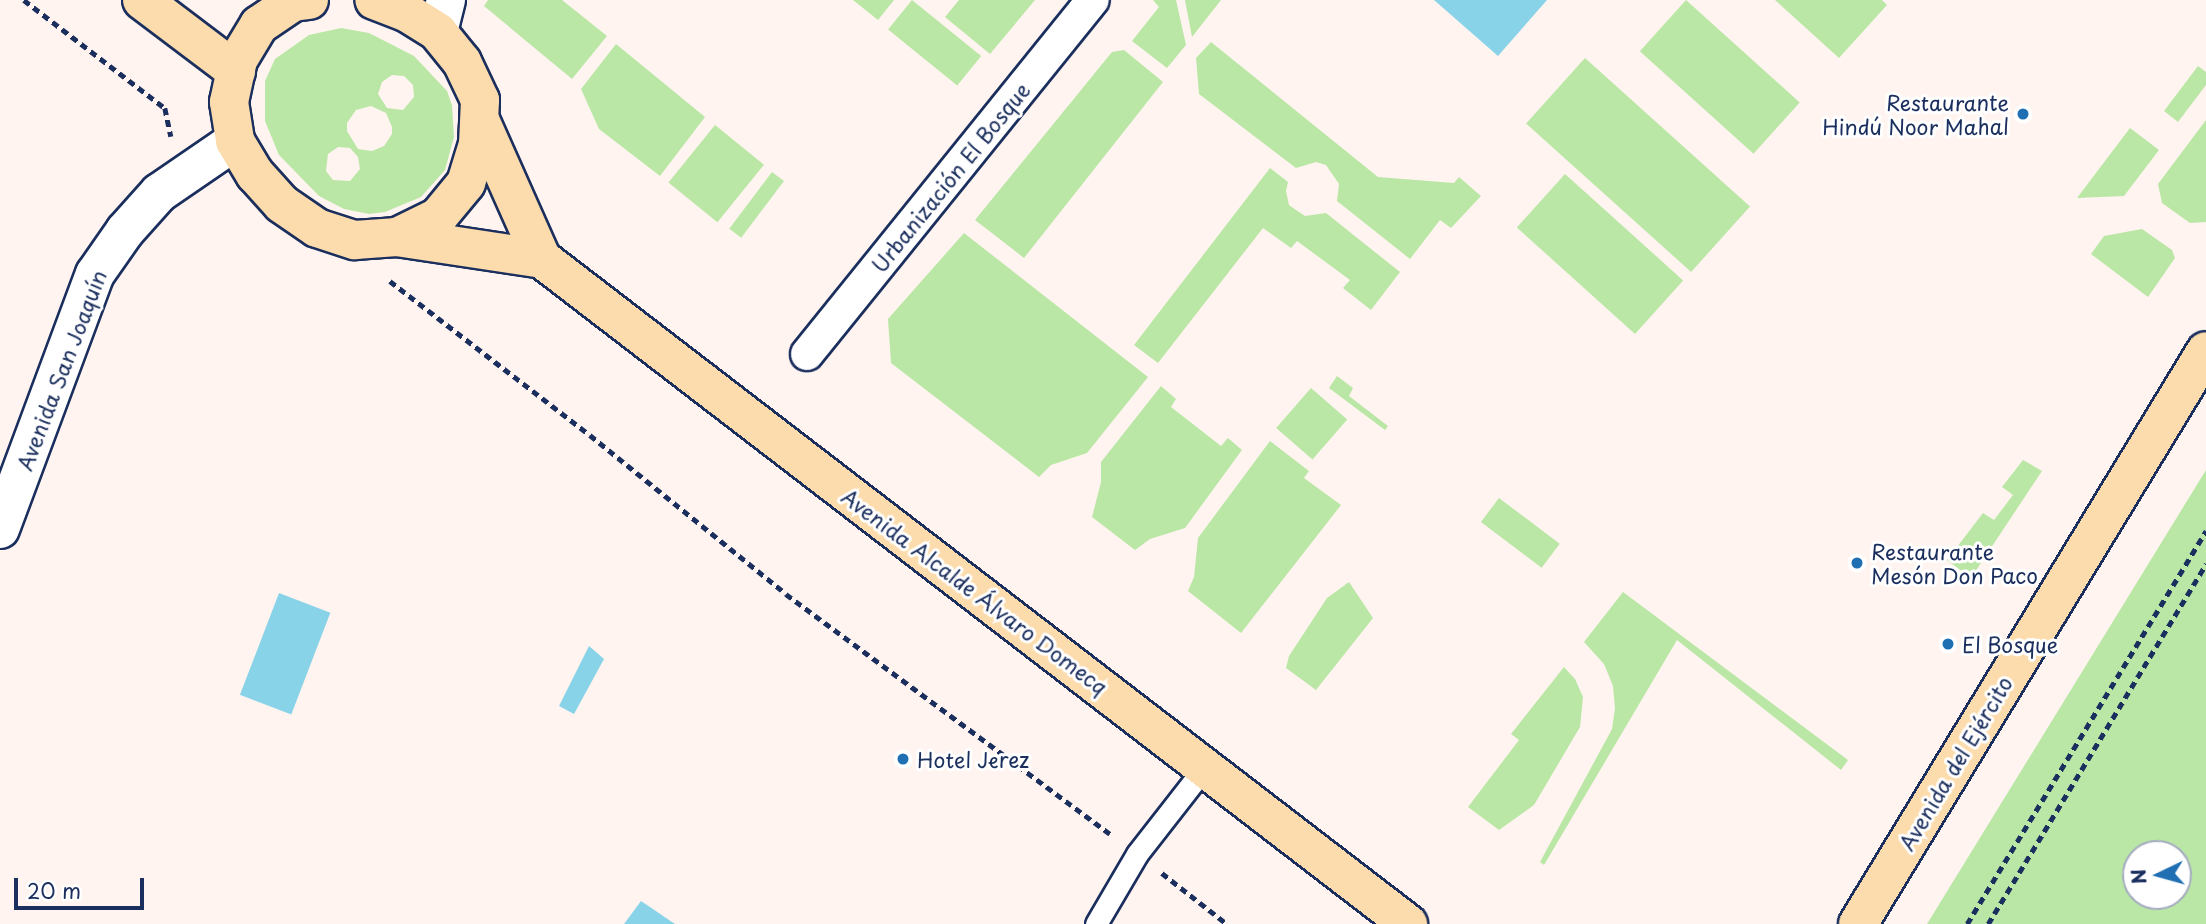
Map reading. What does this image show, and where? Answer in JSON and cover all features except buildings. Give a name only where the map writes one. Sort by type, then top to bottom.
[{"type":"main road","points":[[142,0],[236,71]]},
{"type":"main road","points":[[309,0],[293,2],[259,25],[238,61],[229,102],[234,141],[256,174],[282,204],[317,228],[355,240],[397,237],[438,218],[466,184],[478,145],[480,120],[480,100],[442,16],[408,13],[374,0]]},
{"type":"main road","name":"Avenida Alcalde Álvaro Domecq","points":[[480,120],[542,259],[1205,767],[1386,917]]},
{"type":"main road","name":"Avenida Alcalde Álvaro Domecq","points":[[397,237],[542,259]]},
{"type":"main road","name":"Avenida del Ejército","points":[[1858,924],[2206,351]]},
{"type":"street","name":"Urbanización El Bosque","points":[[807,354],[1093,0]]},
{"type":"street","name":"Avenida San Joaquín","points":[[0,529],[95,274],[125,231],[159,193],[234,141]]},
{"type":"lane","points":[[1096,924],[1138,854],[1205,767]]},
{"type":"path","points":[[24,0],[165,108],[171,138],[177,144]]},
{"type":"path","points":[[386,277],[590,435],[786,594],[1138,854],[1227,924]]},
{"type":"path","points":[[1967,924],[2206,531]]},
{"type":"path","points":[[1988,924],[2206,564]]},
{"type":"green space","points":[[488,0],[562,0],[607,36],[572,79],[484,6]]},
{"type":"green space","points":[[853,0],[894,0],[878,20]]},
{"type":"green space","points":[[912,0],[981,56],[957,86],[888,30]]},
{"type":"green space","points":[[959,0],[1035,0],[990,54],[945,17]]},
{"type":"green space","points":[[1153,0],[1176,0],[1186,45],[1167,68],[1132,41],[1159,7]]},
{"type":"green space","points":[[1185,0],[1221,0],[1192,37]]},
{"type":"green space","points":[[1686,0],[1800,102],[1754,154],[1640,51]]},
{"type":"green space","points":[[1775,0],[1882,0],[1887,5],[1839,58]]},
{"type":"green space","points":[[341,28],[369,33],[414,56],[447,91],[452,105],[454,137],[445,170],[421,197],[385,212],[369,214],[344,209],[319,196],[279,155],[265,121],[265,81],[275,59],[309,35]],"holes":[[[392,75],[404,76],[413,85],[414,97],[403,110],[387,108],[378,94],[382,82]],[[371,106],[386,113],[392,134],[384,146],[372,151],[358,149],[347,131],[347,123],[356,110]],[[338,147],[350,148],[358,157],[360,169],[350,181],[333,180],[326,171],[328,154]]]},
{"type":"green space","points":[[1211,42],[1378,177],[1454,183],[1459,177],[1481,196],[1451,228],[1440,220],[1410,259],[1337,201],[1339,184],[1326,165],[1316,162],[1296,168],[1199,94],[1196,58]]},
{"type":"green space","points":[[616,44],[705,117],[660,176],[599,129],[581,89]]},
{"type":"green space","points":[[1124,50],[1163,82],[1024,258],[975,220],[1112,52]]},
{"type":"green space","points":[[1585,58],[1750,207],[1691,272],[1526,123]]},
{"type":"green space","points":[[2198,66],[2206,72],[2206,85],[2178,122],[2164,111]]},
{"type":"green space","points":[[2206,120],[2206,222],[2190,223],[2162,203],[2158,184]]},
{"type":"green space","points":[[715,125],[764,165],[717,222],[668,183]]},
{"type":"green space","points":[[2130,128],[2159,150],[2124,196],[2077,198]]},
{"type":"green space","points":[[1270,168],[1288,182],[1286,191],[1289,205],[1305,216],[1326,213],[1400,272],[1371,310],[1343,288],[1350,280],[1297,241],[1291,248],[1263,228],[1158,363],[1134,345]]},
{"type":"green space","points":[[772,172],[784,181],[741,238],[729,229]]},
{"type":"green space","points":[[1565,174],[1683,280],[1635,334],[1517,228]]},
{"type":"green space","points":[[2142,229],[2172,250],[2175,258],[2148,297],[2091,254],[2104,236]]},
{"type":"green space","points":[[964,233],[1148,377],[1087,453],[1051,465],[1039,477],[891,363],[888,319]]},
{"type":"green space","points":[[1337,376],[1353,388],[1349,396],[1388,426],[1385,430],[1329,388]]},
{"type":"green space","points":[[1161,386],[1176,399],[1171,407],[1221,446],[1228,438],[1242,450],[1185,528],[1150,539],[1135,550],[1092,517],[1101,482],[1101,462]]},
{"type":"green space","points":[[1311,388],[1347,419],[1312,459],[1276,428]]},
{"type":"green space","points":[[1270,441],[1309,471],[1304,478],[1341,505],[1241,633],[1188,591],[1194,577],[1198,538]]},
{"type":"green space","points":[[2023,460],[2042,471],[1971,578],[1947,560],[1983,513],[1994,520],[2013,495],[2002,487]]},
{"type":"green space","points":[[2206,470],[2206,924],[1927,924]]},
{"type":"green space","points":[[1499,498],[1560,544],[1542,568],[1481,522]]},
{"type":"green space","points":[[1349,582],[1373,618],[1316,690],[1286,668],[1289,656],[1327,598]]},
{"type":"green space","points":[[1623,592],[1848,760],[1841,770],[1677,640],[1544,865],[1540,862],[1612,729],[1615,708],[1613,686],[1604,664],[1584,642]]},
{"type":"green space","points":[[1564,667],[1575,679],[1583,697],[1580,727],[1534,805],[1499,830],[1468,807],[1519,740],[1511,734]]},
{"type":"water","points":[[1434,0],[1547,0],[1498,56]]},
{"type":"water","points":[[279,593],[330,613],[291,714],[240,695]]},
{"type":"water","points":[[589,646],[604,659],[574,714],[559,706]]},
{"type":"water","points":[[641,901],[675,924],[624,924]]},
{"type":"place","name":"Restaurante Hindú Noor Mahal","points":[[2023,114]]},
{"type":"place","name":"Restaurante Mesón Don Paco","points":[[1857,563]]},
{"type":"place","name":"El Bosque","points":[[1948,644]]},
{"type":"place","name":"Hotel Jerez","points":[[903,759]]}]
